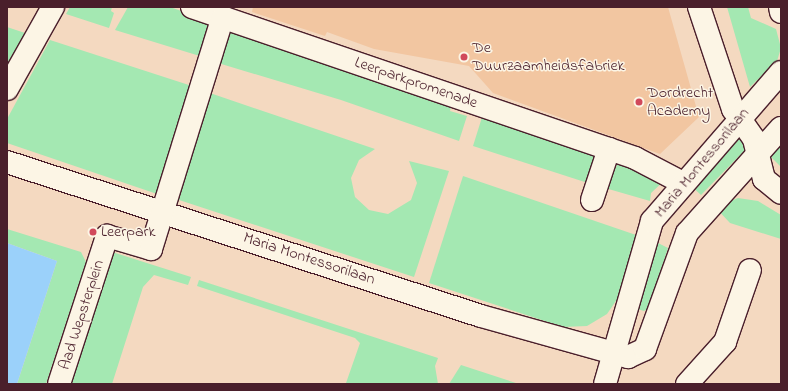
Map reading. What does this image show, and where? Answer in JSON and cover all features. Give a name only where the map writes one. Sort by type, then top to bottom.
[{"type":"street","points":[[7,89],[54,7]]},
{"type":"street","name":"Leerparkpromenade","points":[[192,7],[610,149],[658,167],[683,183]]},
{"type":"street","points":[[699,7],[738,118],[754,139],[764,178],[781,194]]},
{"type":"street","points":[[780,7],[781,12]]},
{"type":"street","points":[[163,212],[223,18]]},
{"type":"street","name":"Maria Montessorilaan","points":[[611,355],[652,221],[738,118],[781,72]]},
{"type":"street","name":"Maria Montessorilaan","points":[[7,162],[611,355],[628,358],[645,349],[687,233],[757,151],[781,128]]},
{"type":"street","points":[[592,200],[610,149]]},
{"type":"street","name":"Aad Wepsterplein","points":[[59,384],[107,236],[151,250],[163,212]]},
{"type":"street","points":[[652,221],[687,233]]},
{"type":"street","points":[[687,384],[725,342],[750,270]]},
{"type":"street","points":[[605,384],[611,355]]},
{"type":"shaded area","name":"Leerpark","points":[[7,7],[781,7],[781,384],[7,384]]},
{"type":"green space","points":[[70,7],[112,7],[111,11],[114,13],[109,28],[66,14]]},
{"type":"green space","points":[[128,7],[170,7],[204,19],[209,24],[203,57],[115,30]]},
{"type":"green space","points":[[727,7],[748,7],[751,18],[776,29],[781,48],[777,61],[750,87]]},
{"type":"green space","points":[[7,27],[28,34],[7,70]]},
{"type":"green space","points":[[228,30],[452,104],[450,111],[467,116],[459,141],[341,100],[218,63]]},
{"type":"green space","points":[[50,40],[195,87],[160,195],[7,143],[7,119]]},
{"type":"green space","points":[[207,92],[375,149],[359,160],[351,178],[355,197],[369,210],[388,214],[411,200],[417,183],[409,161],[449,171],[414,277],[173,198]]},
{"type":"green space","points":[[483,114],[591,151],[596,156],[591,184],[473,146]]},
{"type":"green space","points":[[741,134],[746,149],[701,195],[687,182]]},
{"type":"green space","points":[[781,137],[781,167],[770,156]]},
{"type":"green space","points":[[618,163],[666,179],[651,193],[650,201],[605,188]]},
{"type":"green space","points":[[463,176],[639,236],[620,295],[607,314],[587,326],[563,327],[429,283]]},
{"type":"green space","points":[[738,198],[758,201],[781,215],[781,239],[730,223],[715,207]]},
{"type":"green space","points":[[7,229],[81,252],[86,262],[46,384],[17,384],[57,261],[7,243]]},
{"type":"green space","points":[[656,242],[668,248],[649,308],[644,311],[637,309]]},
{"type":"green space","points":[[109,251],[191,277],[188,285],[154,275],[143,287],[112,384],[66,384]]},
{"type":"green space","points":[[199,280],[438,358],[435,366],[438,384],[346,383],[360,343],[355,338],[197,286]]},
{"type":"green space","points":[[461,365],[519,384],[449,384]]},
{"type":"water","points":[[7,243],[57,261],[17,384],[7,384]]},
{"type":"building","points":[[253,7],[668,7],[699,117],[660,154],[493,93],[469,66],[374,49],[327,32],[325,36],[252,12]]},
{"type":"place","name":"De Duurzaamheidsfabriek","points":[[464,57]]},
{"type":"place","name":"Dordrecht Academy","points":[[639,102]]},
{"type":"place","name":"Leerpark","points":[[93,232]]}]
